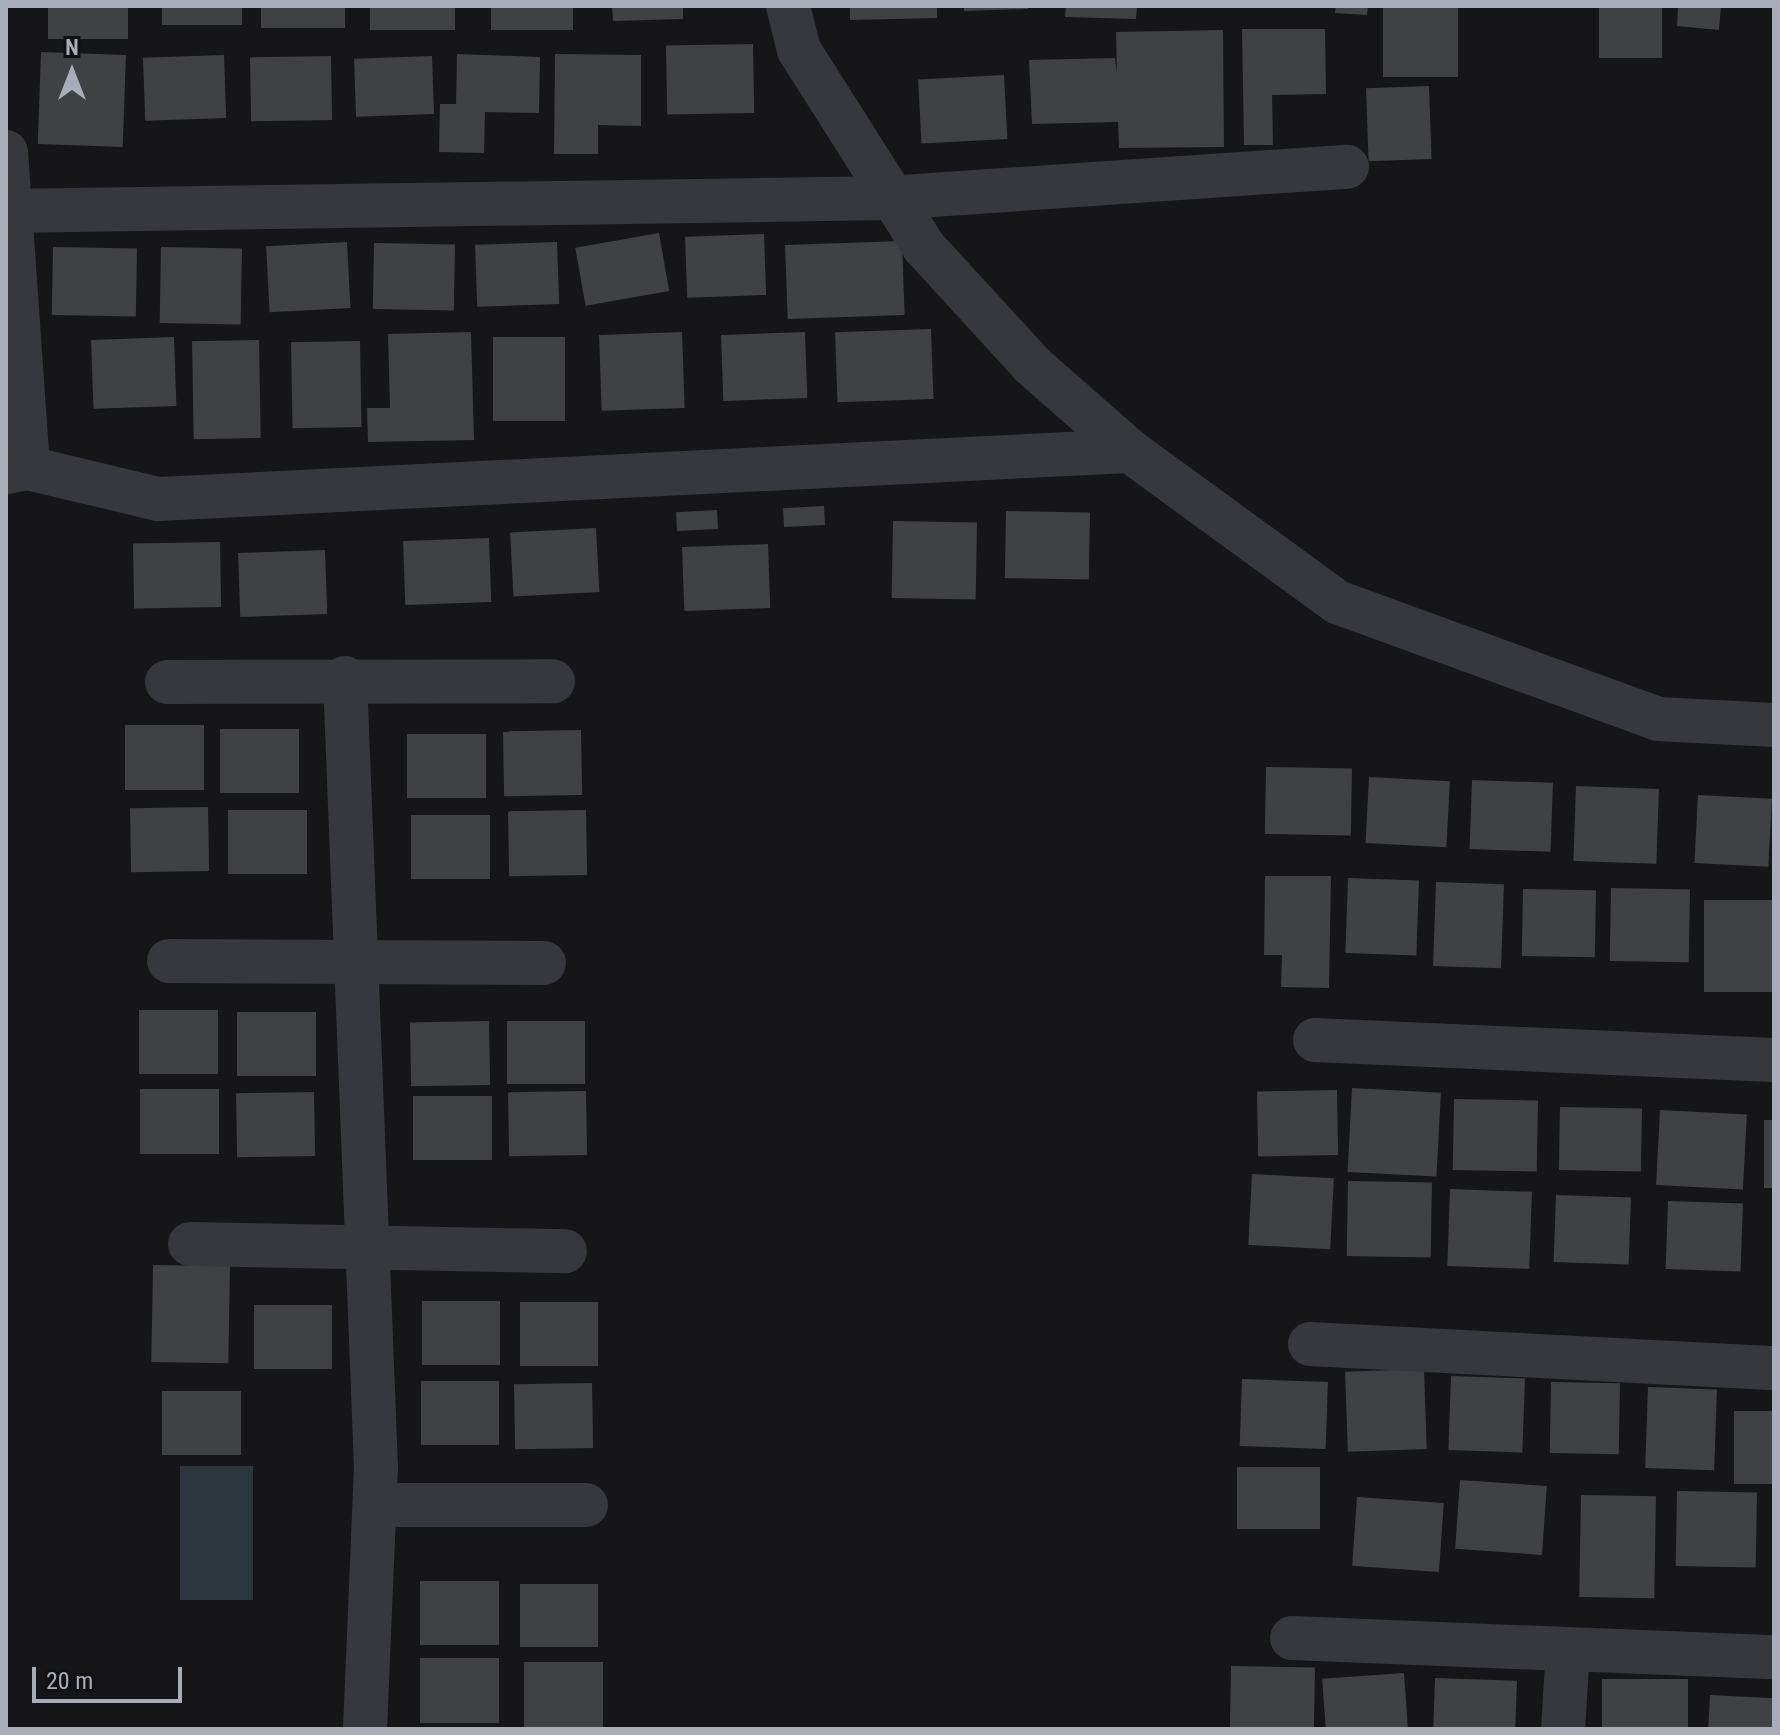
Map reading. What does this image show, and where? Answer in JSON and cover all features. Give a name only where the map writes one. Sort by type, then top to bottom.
[{"type":"street","points":[[788,6],[799,50],[888,198],[1032,365],[1130,451],[1337,602],[1658,719],[1774,725]]},
{"type":"street","points":[[6,152],[17,470],[158,499],[1130,451]]},
{"type":"street","points":[[8,211],[888,198],[1347,167]]},
{"type":"street","points":[[345,678],[370,1245],[376,1505],[365,1729]]},
{"type":"street","points":[[167,682],[345,678],[553,681]]},
{"type":"street","points":[[169,961],[544,963]]},
{"type":"street","points":[[1315,1040],[1774,1060]]},
{"type":"street","points":[[190,1244],[565,1251]]},
{"type":"street","points":[[1310,1344],[1774,1368]]},
{"type":"street","points":[[376,1505],[586,1505]]},
{"type":"street","points":[[1292,1638],[1774,1657]]},
{"type":"street","points":[[1563,1729],[1568,1649]]},
{"type":"shaded area","points":[[180,1466],[253,1466],[253,1600],[180,1600]]},
{"type":"building","points":[[48,6],[128,6],[128,39],[48,39]]},
{"type":"building","points":[[162,6],[242,6],[242,25],[162,25]]},
{"type":"building","points":[[261,6],[345,6],[345,28],[261,28]]},
{"type":"building","points":[[370,6],[455,6],[455,30],[370,30]]},
{"type":"building","points":[[491,6],[573,6],[573,30],[491,30]]},
{"type":"building","points":[[612,6],[683,6],[683,19],[613,21]]},
{"type":"building","points":[[850,6],[937,6],[937,18],[850,20]]},
{"type":"building","points":[[964,6],[1028,6],[1028,9],[964,11]]},
{"type":"building","points":[[1066,6],[1137,6],[1136,19],[1065,17]]},
{"type":"building","points":[[1336,6],[1368,6],[1367,15],[1335,13]]},
{"type":"building","points":[[1383,6],[1458,6],[1458,77],[1383,77]]},
{"type":"building","points":[[1599,6],[1662,6],[1662,58],[1599,58]]},
{"type":"building","points":[[1678,6],[1721,6],[1719,30],[1677,26]]},
{"type":"building","points":[[1242,29],[1325,29],[1326,94],[1272,95],[1273,145],[1244,145]]},
{"type":"building","points":[[1223,30],[1224,147],[1119,148],[1118,122],[1032,124],[1029,60],[1115,58],[1117,74],[1116,32]]},
{"type":"building","points":[[753,44],[754,113],[667,115],[666,46]]},
{"type":"building","points":[[41,52],[126,55],[123,147],[38,144]]},
{"type":"building","points":[[457,54],[540,57],[539,113],[485,112],[484,153],[439,152],[440,104],[456,104]]},
{"type":"building","points":[[555,54],[641,55],[641,126],[598,125],[598,154],[554,154]]},
{"type":"building","points":[[224,55],[226,118],[145,121],[143,58]]},
{"type":"building","points":[[331,56],[332,120],[251,121],[250,57]]},
{"type":"building","points":[[432,56],[434,114],[356,117],[354,59]]},
{"type":"building","points":[[1004,75],[1007,139],[921,143],[918,80]]},
{"type":"building","points":[[1429,86],[1432,159],[1369,161],[1366,88]]},
{"type":"building","points":[[659,233],[669,291],[586,306],[575,248]]},
{"type":"building","points":[[764,234],[766,295],[687,298],[685,237]]},
{"type":"building","points":[[902,241],[905,315],[788,319],[785,245]]},
{"type":"building","points":[[347,242],[350,308],[270,312],[266,246]]},
{"type":"building","points":[[557,242],[559,304],[477,307],[475,245]]},
{"type":"building","points":[[374,243],[455,244],[454,310],[373,309]]},
{"type":"building","points":[[53,247],[137,248],[136,316],[52,315]]},
{"type":"building","points":[[161,247],[242,248],[241,324],[160,323]]},
{"type":"building","points":[[931,329],[933,399],[838,402],[835,332]]},
{"type":"building","points":[[471,332],[474,440],[368,442],[367,408],[390,408],[388,334]]},
{"type":"building","points":[[682,332],[685,408],[602,411],[599,335]]},
{"type":"building","points":[[805,332],[807,398],[723,401],[721,335]]},
{"type":"building","points":[[174,337],[176,406],[93,409],[91,340]]},
{"type":"building","points":[[493,337],[565,337],[565,421],[493,421]]},
{"type":"building","points":[[259,340],[261,438],[194,439],[192,341]]},
{"type":"building","points":[[360,341],[362,427],[293,428],[291,342]]},
{"type":"building","points":[[824,506],[825,525],[784,527],[783,508]]},
{"type":"building","points":[[717,510],[718,529],[677,531],[676,512]]},
{"type":"building","points":[[1006,511],[1090,512],[1089,579],[1005,578]]},
{"type":"building","points":[[893,521],[977,522],[976,599],[892,598]]},
{"type":"building","points":[[596,528],[599,592],[513,596],[510,533]]},
{"type":"building","points":[[489,538],[491,602],[405,605],[403,541]]},
{"type":"building","points":[[220,542],[221,607],[134,609],[133,544]]},
{"type":"building","points":[[768,544],[770,608],[684,611],[682,547]]},
{"type":"building","points":[[325,550],[327,614],[240,617],[238,553]]},
{"type":"building","points":[[125,725],[204,725],[204,790],[125,790]]},
{"type":"building","points":[[220,729],[299,729],[299,793],[220,793]]},
{"type":"building","points":[[581,730],[582,795],[504,796],[503,731]]},
{"type":"building","points":[[407,734],[486,734],[486,798],[407,798]]},
{"type":"building","points":[[1266,767],[1352,769],[1351,835],[1265,834]]},
{"type":"building","points":[[1369,777],[1450,781],[1446,847],[1366,843]]},
{"type":"building","points":[[1472,780],[1553,783],[1551,852],[1470,849]]},
{"type":"building","points":[[1576,786],[1659,789],[1656,864],[1573,861]]},
{"type":"building","points":[[1698,795],[1772,799],[1768,867],[1694,863]]},
{"type":"building","points":[[208,807],[209,871],[131,872],[130,808]]},
{"type":"building","points":[[228,810],[307,810],[307,874],[228,874]]},
{"type":"building","points":[[586,810],[587,875],[509,876],[508,811]]},
{"type":"building","points":[[411,815],[490,815],[490,879],[411,879]]},
{"type":"building","points":[[1265,876],[1331,876],[1329,988],[1281,987],[1282,955],[1264,955]]},
{"type":"building","points":[[1348,878],[1419,880],[1416,955],[1345,953]]},
{"type":"building","points":[[1436,882],[1504,884],[1501,968],[1433,966]]},
{"type":"building","points":[[1611,888],[1690,889],[1689,962],[1610,961]]},
{"type":"building","points":[[1523,889],[1596,890],[1595,957],[1522,956]]},
{"type":"building","points":[[1704,900],[1772,900],[1772,992],[1704,992]]},
{"type":"building","points":[[139,1010],[218,1010],[218,1074],[139,1074]]},
{"type":"building","points":[[237,1012],[316,1012],[316,1076],[237,1076]]},
{"type":"building","points":[[489,1021],[490,1085],[411,1086],[410,1022]]},
{"type":"building","points":[[507,1021],[585,1021],[585,1084],[507,1084]]},
{"type":"building","points":[[1352,1088],[1441,1093],[1436,1177],[1348,1172]]},
{"type":"building","points":[[140,1089],[219,1089],[219,1154],[140,1154]]},
{"type":"building","points":[[1337,1090],[1338,1155],[1258,1156],[1257,1091]]},
{"type":"building","points":[[586,1091],[587,1155],[509,1156],[508,1092]]},
{"type":"building","points":[[314,1092],[315,1156],[237,1157],[236,1093]]},
{"type":"building","points":[[413,1096],[492,1096],[492,1160],[413,1160]]},
{"type":"building","points":[[1454,1099],[1538,1100],[1537,1171],[1453,1170]]},
{"type":"building","points":[[1560,1107],[1642,1108],[1641,1171],[1559,1170]]},
{"type":"building","points":[[1660,1110],[1747,1115],[1743,1189],[1656,1185]]},
{"type":"building","points":[[1764,1120],[1774,1120],[1774,1188],[1764,1188]]},
{"type":"building","points":[[1252,1174],[1334,1178],[1330,1249],[1248,1245]]},
{"type":"building","points":[[1348,1181],[1432,1182],[1431,1257],[1347,1256]]},
{"type":"building","points":[[1450,1189],[1532,1192],[1529,1269],[1447,1266]]},
{"type":"building","points":[[1556,1195],[1631,1198],[1629,1265],[1554,1262]]},
{"type":"building","points":[[1668,1201],[1743,1204],[1741,1272],[1666,1269]]},
{"type":"building","points":[[153,1265],[230,1266],[228,1363],[151,1362]]},
{"type":"building","points":[[422,1301],[500,1301],[500,1365],[422,1365]]},
{"type":"building","points":[[520,1302],[598,1302],[598,1366],[520,1366]]},
{"type":"building","points":[[254,1305],[332,1305],[332,1369],[254,1369]]},
{"type":"building","points":[[1424,1369],[1427,1449],[1348,1452],[1345,1372]]},
{"type":"building","points":[[1451,1376],[1525,1379],[1522,1453],[1448,1450]]},
{"type":"building","points":[[1242,1379],[1328,1382],[1326,1449],[1240,1446]]},
{"type":"building","points":[[421,1381],[499,1381],[499,1445],[421,1445]]},
{"type":"building","points":[[1551,1382],[1620,1383],[1619,1454],[1550,1453]]},
{"type":"building","points":[[592,1383],[593,1448],[515,1449],[514,1384]]},
{"type":"building","points":[[1648,1387],[1717,1389],[1714,1470],[1645,1468]]},
{"type":"building","points":[[162,1391],[241,1391],[241,1455],[162,1455]]},
{"type":"building","points":[[1734,1411],[1774,1411],[1774,1484],[1734,1484]]},
{"type":"building","points":[[1237,1467],[1320,1467],[1320,1529],[1237,1529]]},
{"type":"building","points":[[1460,1480],[1547,1486],[1542,1555],[1455,1549]]},
{"type":"building","points":[[1677,1491],[1757,1492],[1756,1567],[1676,1566]]},
{"type":"building","points":[[1581,1495],[1656,1496],[1654,1598],[1579,1597]]},
{"type":"building","points":[[1357,1497],[1444,1503],[1439,1572],[1352,1566]]},
{"type":"building","points":[[420,1581],[499,1581],[499,1645],[420,1645]]},
{"type":"building","points":[[520,1584],[598,1584],[598,1647],[520,1647]]},
{"type":"building","points":[[420,1658],[499,1658],[499,1723],[420,1723]]},
{"type":"building","points":[[524,1662],[603,1662],[603,1727],[524,1727]]},
{"type":"building","points":[[1231,1666],[1315,1667],[1314,1729],[1230,1729]]},
{"type":"building","points":[[1404,1673],[1408,1729],[1326,1729],[1322,1679]]},
{"type":"building","points":[[1435,1678],[1517,1681],[1515,1729],[1433,1729]]},
{"type":"building","points":[[1602,1679],[1688,1679],[1688,1729],[1602,1729]]},
{"type":"building","points":[[1710,1695],[1774,1698],[1772,1729],[1708,1729]]}]
